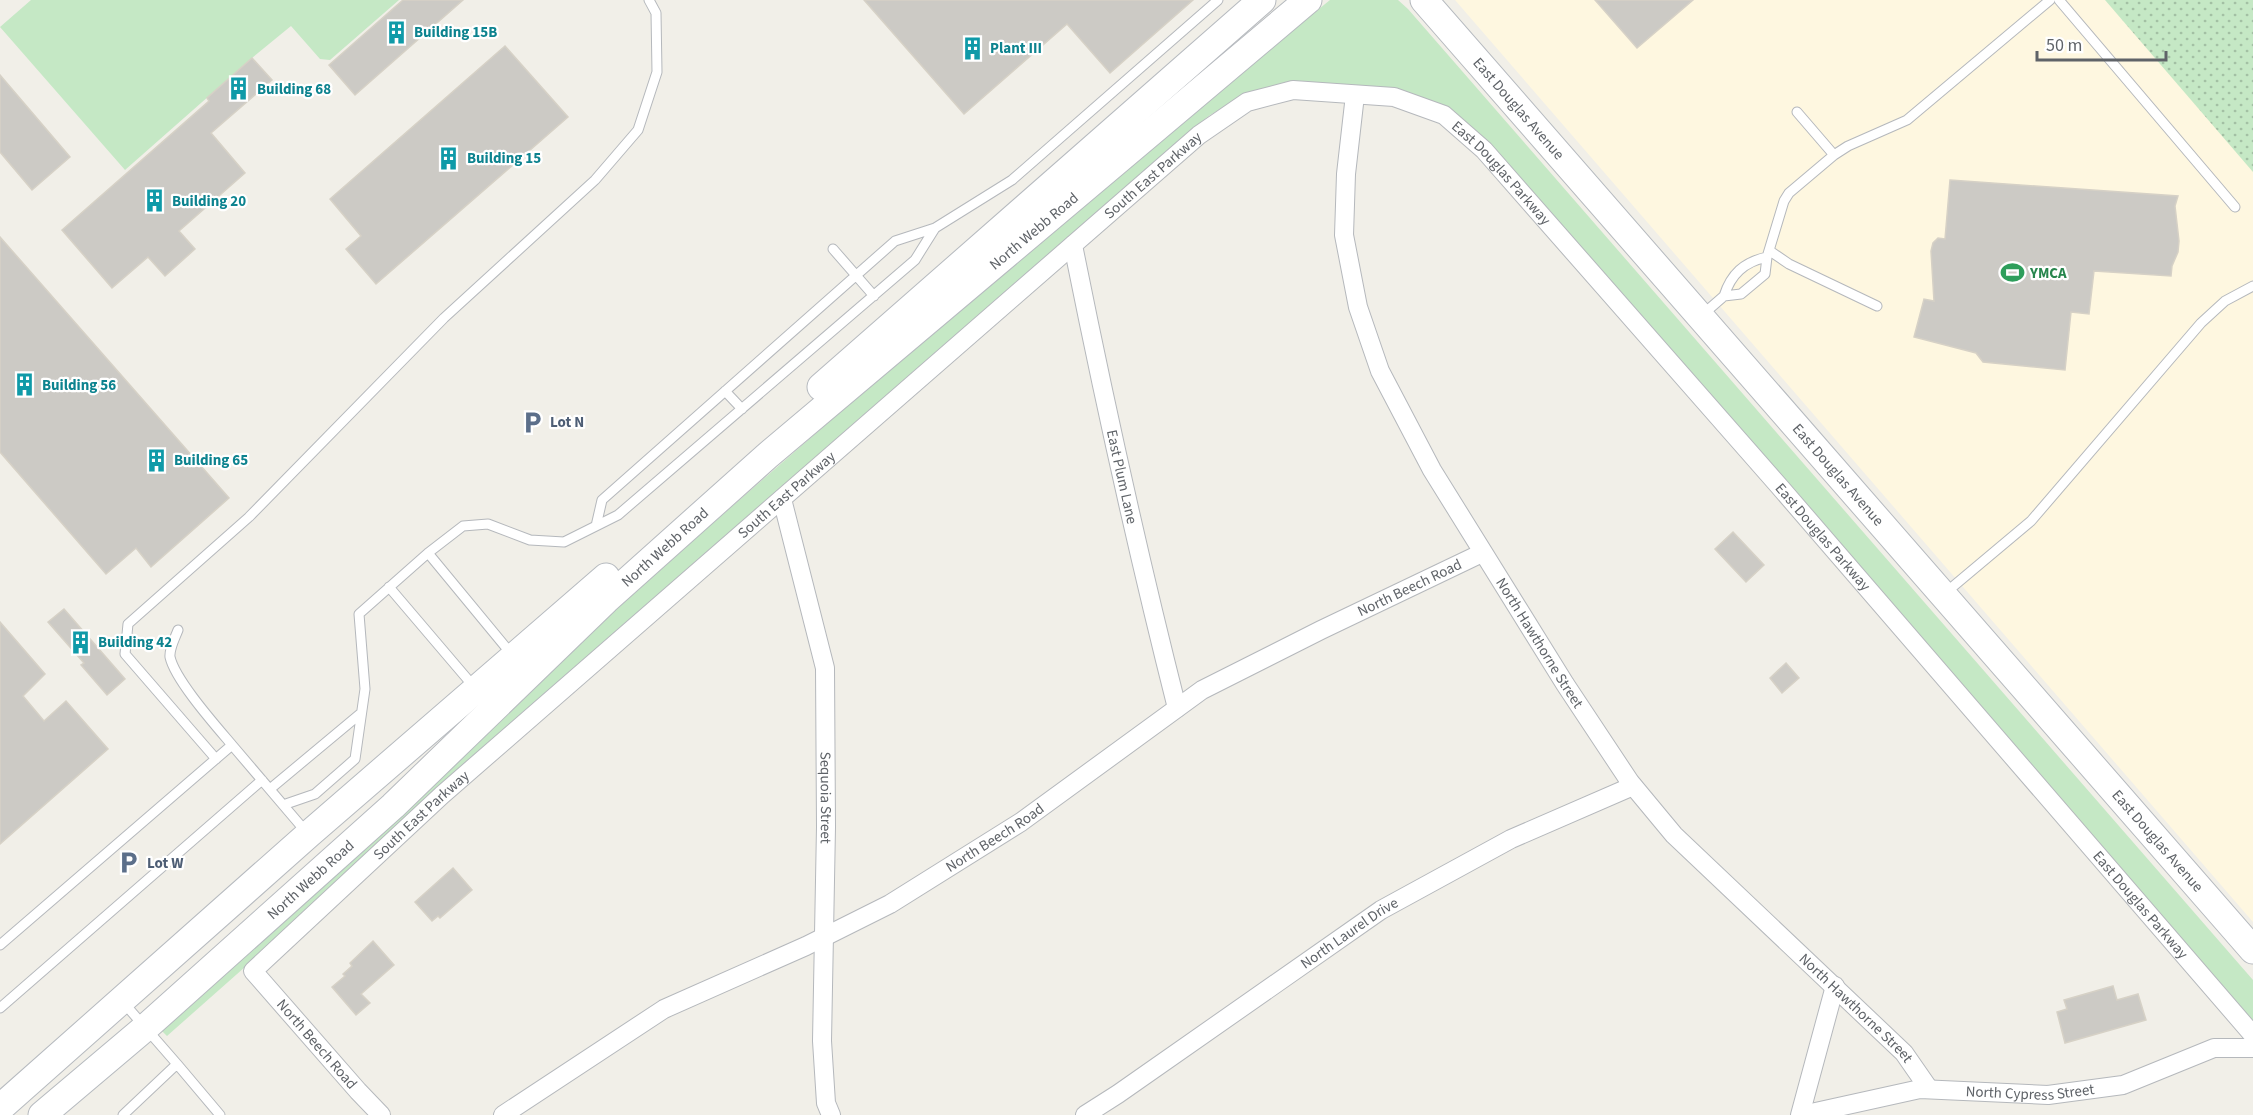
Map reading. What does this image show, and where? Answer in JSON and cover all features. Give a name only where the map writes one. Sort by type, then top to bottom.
[{"type":"main road","name":"North Webb Road","points":[[0,1108],[309,834],[484,699],[1262,0]]},
{"type":"main road","name":"North Webb Road","points":[[521,665],[606,600],[767,456],[1308,0]]},
{"type":"main road","name":"East Douglas Avenue","points":[[1424,0],[2253,950]]},
{"type":"main road","name":"North Webb Road","points":[[42,1115],[145,1028],[393,806],[484,699]]},
{"type":"main road","points":[[309,834],[331,860]]},
{"type":"street","name":"South East Parkway","points":[[253,971],[442,795],[1199,135],[1247,102],[1293,90],[1356,95]]},
{"type":"street","name":"North Hawthorne Street","points":[[1356,95],[1346,174],[1344,235],[1358,307],[1380,371],[1432,470],[1482,554],[1633,786],[1674,835],[1904,1053],[1929,1089]]},
{"type":"street","name":"East Douglas Parkway","points":[[1356,95],[1394,97],[1444,115],[1484,150],[2253,1035]]},
{"type":"street","name":"East Plum Lane","points":[[1073,244],[1144,575],[1177,708]]},
{"type":"street","name":"Sequoia Street","points":[[782,499],[825,668],[822,1041],[828,1111]]},
{"type":"street","name":"North Beech Road","points":[[503,1115],[663,1008],[824,937],[890,904],[1021,822],[1202,690],[1302,639],[1482,554]]},
{"type":"street","name":"North Laurel Drive","points":[[1085,1115],[1381,910],[1511,839],[1633,786]]},
{"type":"street","name":"North Beech Road","points":[[253,971],[381,1115]]},
{"type":"street","points":[[1801,1115],[1835,986]]},
{"type":"street","name":"North Cypress Street","points":[[1801,1115],[1920,1089],[2048,1095],[2123,1085],[2214,1048],[2253,1048]]},
{"type":"lane","points":[[216,759],[125,654],[128,624],[249,518],[444,318],[595,180],[638,130],[657,72],[656,13],[649,0]]},
{"type":"lane","points":[[596,526],[602,500],[895,241],[935,228],[1012,180],[1218,0]]},
{"type":"lane","points":[[1724,296],[1741,294],[1765,274],[1784,201],[1789,193],[1848,146],[1907,120],[2049,0]]},
{"type":"lane","points":[[2059,0],[2235,207]]},
{"type":"lane","points":[[1797,112],[1834,155]]},
{"type":"lane","points":[[283,805],[315,794],[355,759],[365,688],[359,614],[389,587],[463,525],[488,524],[530,540],[564,542],[618,516],[915,260],[935,228]]},
{"type":"lane","points":[[833,249],[874,296]]},
{"type":"lane","points":[[1701,316],[1724,296],[1729,279],[1753,260],[1769,254],[1877,306]]},
{"type":"lane","points":[[1944,595],[2031,521],[2201,323],[2225,301],[2253,286]]},
{"type":"lane","points":[[725,391],[742,409]]},
{"type":"lane","points":[[428,553],[521,665]]},
{"type":"lane","points":[[389,587],[484,699]]},
{"type":"lane","points":[[178,630],[172,642],[170,657],[187,689],[309,834]]},
{"type":"lane","points":[[270,789],[360,714]]},
{"type":"lane","points":[[0,945],[232,745]]},
{"type":"lane","points":[[0,1008],[262,780]]},
{"type":"lane","points":[[122,1000],[220,1115]]},
{"type":"lane","points":[[123,1115],[177,1064]]},
{"type":"shaded area","points":[[1455,0],[2253,0],[2253,922]]},
{"type":"green space","points":[[31,0],[399,0],[330,60],[320,59],[291,26],[125,170],[0,27]]},
{"type":"green space","points":[[1330,0],[1398,0],[1408,9],[2253,980],[2253,1025],[1508,164],[1470,125],[1430,104],[1392,89],[1240,98],[1210,115],[167,1036],[161,1030],[604,618],[1073,209]]},
{"type":"green space","points":[[2105,0],[2253,0],[2253,172]]},
{"type":"building","name":"Building 15B","points":[[403,0],[463,0],[355,95],[329,65]]},
{"type":"building","name":"Plant III","points":[[864,0],[1193,0],[1110,73],[1067,24],[964,114]]},
{"type":"building","points":[[1595,0],[1693,0],[1637,48]]},
{"type":"building","name":"Building 15","points":[[505,46],[568,117],[376,284],[346,249],[361,236],[330,199]]},
{"type":"building","name":"Building 20","points":[[252,58],[272,80],[211,133],[245,173],[179,231],[195,249],[165,276],[148,257],[112,288],[62,230],[209,101],[207,98]]},
{"type":"building","points":[[0,75],[70,157],[32,190],[0,152]]},
{"type":"building","name":"YMCA","points":[[1950,180],[2178,196],[2175,206],[2179,241],[2171,276],[2094,271],[2089,314],[2071,312],[2065,370],[1983,362],[1976,353],[1914,337],[1924,299],[1934,301],[1931,251],[1933,243],[1938,238],[1945,239]]},
{"type":"building","points":[[0,237],[229,498],[151,567],[136,548],[106,574],[0,452]]},
{"type":"building","points":[[1733,532],[1764,565],[1746,582],[1715,549]]},
{"type":"building","name":"Building 42","points":[[64,609],[125,679],[107,695],[81,665],[84,663],[48,622]]},
{"type":"building","points":[[0,622],[45,674],[23,696],[44,721],[66,701],[108,749],[0,844]]},
{"type":"building","points":[[1786,663],[1799,678],[1782,693],[1770,678]]},
{"type":"building","points":[[453,868],[472,890],[440,918],[438,916],[432,921],[415,902]]},
{"type":"building","points":[[373,941],[394,965],[361,994],[370,1003],[356,1015],[332,987],[345,976],[343,974],[352,966],[350,963]]},
{"type":"building","points":[[2113,986],[2117,1000],[2138,994],[2146,1020],[2065,1043],[2057,1012],[2067,1009],[2064,1000]]},
{"type":"place","name":"Building 15B","points":[[396,32]]},
{"type":"place","name":"Plant III","points":[[972,48]]},
{"type":"place","name":"Building 68","points":[[239,89]]},
{"type":"place","name":"Building 15","points":[[449,158]]},
{"type":"place","name":"Building 20","points":[[154,201]]},
{"type":"place","name":"YMCA","points":[[2012,273]]},
{"type":"place","name":"Building 56","points":[[24,385]]},
{"type":"place","name":"Lot N","points":[[532,422]]},
{"type":"place","name":"Building 65","points":[[156,460]]},
{"type":"place","name":"Building 42","points":[[80,642]]},
{"type":"place","name":"Lot W","points":[[129,863]]}]
